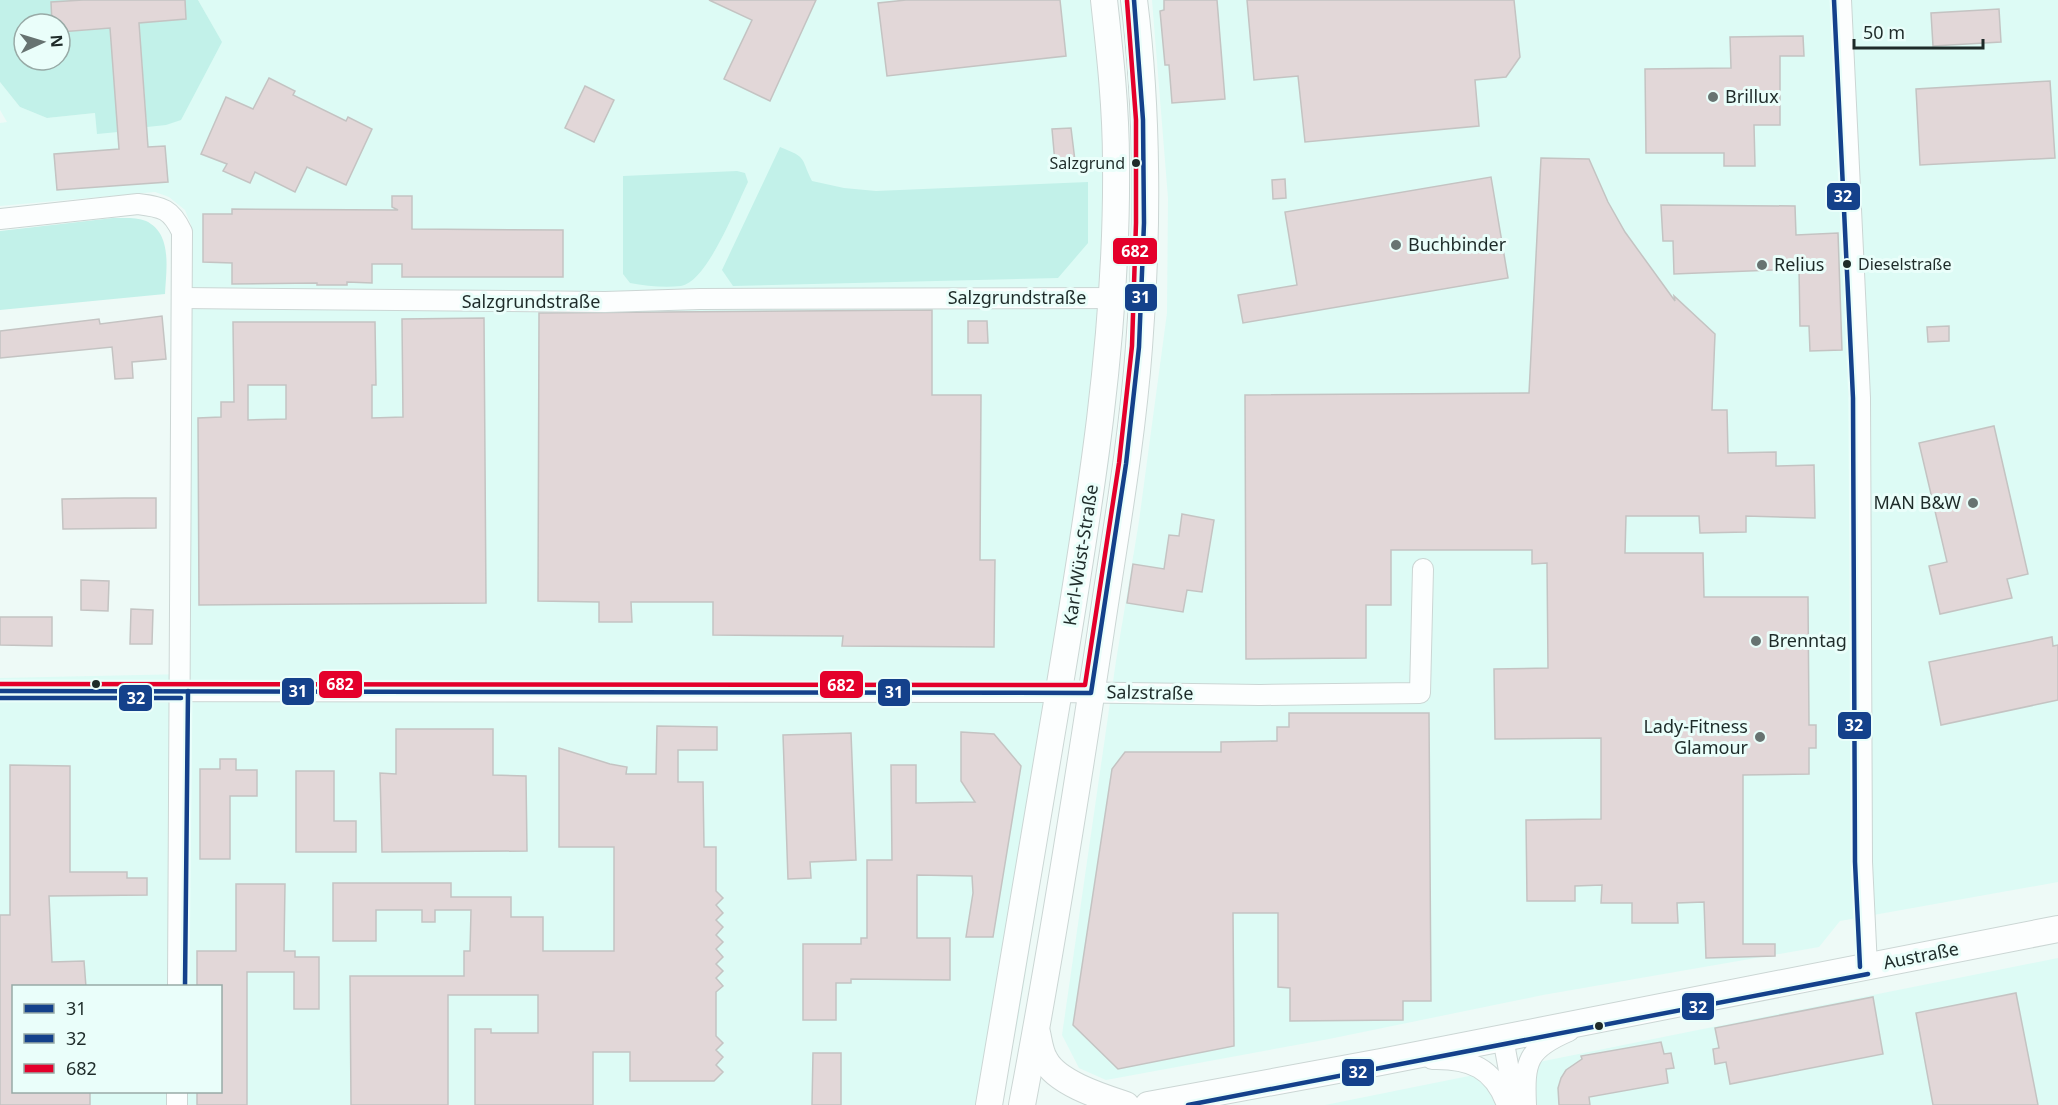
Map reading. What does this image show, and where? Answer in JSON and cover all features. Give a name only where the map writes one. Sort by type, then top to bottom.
[{"type":"main road","name":"Karl-Wüst-Straße","points":[[989,1105],[1094,469],[1112,298],[1116,163],[1111,66],[1104,0]]},
{"type":"main road","name":"Karl-Wüst-Straße","points":[[1022,1105],[1091,693],[1126,464],[1139,347],[1144,223],[1143,120],[1134,0]]},
{"type":"main road","name":"Austraße","points":[[1148,1105],[1381,1062],[2058,929]]},
{"type":"main road","points":[[1036,1031],[1045,1060],[1054,1071],[1080,1088],[1126,1105]]},
{"type":"street","points":[[1841,0],[1860,398],[1862,851],[1867,967]]},
{"type":"street","points":[[0,219],[138,204],[159,206],[175,216],[182,232],[178,985]]},
{"type":"street","name":"Salzgrundstraße","points":[[183,298],[605,302],[700,299],[1141,298]]},
{"type":"street","name":"Salzstraße","points":[[0,691],[1058,692],[1260,695],[1420,693],[1423,569]]},
{"type":"street","points":[[1526,1105],[1527,1065],[1534,1054],[1550,1040],[1597,1018]]},
{"type":"street","points":[[1503,1038],[1515,1105]]},
{"type":"street","points":[[1381,1062],[1462,1060],[1476,1065],[1494,1079],[1502,1090],[1507,1105]]},
{"type":"shaded area","points":[[0,0],[83,0],[51,3],[51,12],[12,12],[12,72],[72,72],[72,31],[110,28],[118,132],[97,134],[95,113],[47,118],[20,107],[0,82]]},
{"type":"shaded area","points":[[185,0],[186,19],[222,43],[198,0],[1116,0],[1126,101],[1129,254],[1110,453],[1018,1020],[1000,1105],[0,1105],[0,678],[187,674],[191,225],[185,210],[169,197],[155,192],[0,206],[0,123],[7,122],[0,110],[0,82],[20,107],[47,118],[95,113],[118,131],[72,52],[72,12],[51,12],[51,2]]},
{"type":"shaded area","points":[[185,0],[198,0],[222,42],[181,120],[166,125],[147,127],[139,23],[186,19]]},
{"type":"shaded area","points":[[1152,0],[2058,0],[2058,882],[1840,921],[1819,947],[1543,995],[1329,1039],[1106,1080],[1079,1068],[1062,1035],[1116,661],[1139,521],[1167,313],[1168,198]]},
{"type":"shaded area","points":[[780,147],[802,159],[812,181],[844,188],[876,191],[1088,182],[1088,243],[1058,278],[733,286],[722,270]]},
{"type":"shaded area","points":[[737,171],[745,173],[748,182],[729,224],[701,271],[691,281],[681,286],[630,283],[623,274],[623,176]]},
{"type":"shaded area","points":[[113,218],[142,220],[155,227],[164,243],[166,253],[165,294],[0,310],[0,231]]},
{"type":"shaded area","points":[[2058,958],[2058,1105],[1325,1105],[1703,1029]]},
{"type":"building","points":[[185,0],[186,19],[139,23],[148,147],[165,146],[168,182],[57,190],[54,154],[119,149],[110,28],[72,31],[72,12],[51,12],[51,2]]},
{"type":"building","points":[[709,0],[816,0],[770,101],[724,79],[752,20]]},
{"type":"building","points":[[906,0],[1060,0],[1066,56],[887,76],[878,3]]},
{"type":"building","points":[[1164,0],[1217,0],[1225,99],[1172,103],[1169,65],[1165,65],[1160,11],[1164,10]]},
{"type":"building","points":[[1247,0],[1514,0],[1520,57],[1506,77],[1475,80],[1479,126],[1305,142],[1298,76],[1254,80]]},
{"type":"building","points":[[1999,9],[2001,42],[1933,46],[1931,13]]},
{"type":"building","name":"Brillux","points":[[1803,36],[1804,56],[1780,56],[1780,125],[1754,125],[1755,166],[1724,166],[1724,153],[1646,153],[1645,69],[1731,68],[1730,37]]},
{"type":"building","points":[[269,78],[295,91],[293,95],[346,121],[348,117],[372,129],[346,185],[307,167],[295,192],[255,172],[250,183],[223,171],[227,164],[201,154],[226,97],[253,109]]},
{"type":"building","points":[[2050,81],[2055,158],[1920,165],[1916,89]]},
{"type":"building","points":[[585,86],[614,100],[594,142],[565,128]]},
{"type":"building","points":[[1071,128],[1075,161],[1055,163],[1052,129]]},
{"type":"building","points":[[1541,158],[1589,159],[1608,202],[1625,232],[1675,301],[1674,296],[1715,334],[1712,410],[1727,410],[1728,453],[1776,452],[1776,466],[1814,465],[1815,518],[1746,516],[1746,532],[1700,533],[1699,516],[1626,516],[1625,553],[1703,553],[1704,597],[1808,597],[1809,725],[1816,725],[1816,748],[1809,748],[1809,774],[1743,775],[1743,944],[1775,944],[1775,956],[1706,958],[1704,902],[1677,903],[1678,923],[1632,923],[1632,903],[1601,903],[1602,885],[1575,886],[1575,901],[1527,901],[1526,820],[1601,819],[1601,738],[1495,739],[1494,669],[1548,668],[1547,563],[1532,564],[1532,550],[1391,550],[1391,605],[1366,605],[1366,658],[1246,659],[1245,395],[1529,393]]},
{"type":"building","name":"Buchbinder","points":[[1491,177],[1508,278],[1243,323],[1238,295],[1297,285],[1285,212]]},
{"type":"building","points":[[1285,179],[1286,198],[1273,199],[1272,180]]},
{"type":"building","points":[[392,196],[412,196],[412,229],[563,230],[563,277],[402,277],[402,264],[372,264],[372,283],[347,282],[347,285],[232,284],[232,263],[203,262],[203,214],[232,214],[232,209],[398,210],[392,207]]},
{"type":"building","name":"Relius","points":[[1661,205],[1795,206],[1796,235],[1838,233],[1842,350],[1810,351],[1809,326],[1800,326],[1799,269],[1674,274],[1673,241],[1663,241]]},
{"type":"building","points":[[932,310],[932,395],[981,395],[980,560],[995,560],[994,647],[842,646],[843,636],[713,635],[713,602],[631,602],[632,622],[599,622],[599,602],[538,601],[539,313]]},
{"type":"building","points":[[162,316],[166,359],[132,362],[133,378],[115,379],[112,347],[0,358],[0,331],[99,319],[100,324]]},
{"type":"building","points":[[484,318],[486,603],[199,605],[198,418],[221,417],[221,402],[234,402],[233,322],[375,322],[376,385],[372,385],[372,418],[403,417],[402,319]],"holes":[[[248,385],[286,385],[286,419],[248,420]]]},
{"type":"building","points":[[968,321],[987,321],[988,343],[968,343]]},
{"type":"building","points":[[1949,326],[1949,341],[1928,342],[1927,327]]},
{"type":"building","name":"MAN B&W","points":[[1994,426],[2028,574],[2007,579],[2012,598],[1940,614],[1929,566],[1947,562],[1919,443]]},
{"type":"building","points":[[156,498],[156,528],[63,529],[62,499]]},
{"type":"building","points":[[1182,514],[1214,520],[1202,592],[1187,590],[1183,612],[1127,603],[1133,564],[1164,569],[1169,535],[1179,536]]},
{"type":"building","points":[[81,580],[109,581],[108,611],[81,610]]},
{"type":"building","points":[[131,609],[153,610],[152,644],[130,644]]},
{"type":"building","points":[[0,617],[52,617],[52,646],[0,645]]},
{"type":"building","points":[[2052,637],[2053,646],[2058,645],[2058,700],[1941,725],[1929,662]]},
{"type":"building","points":[[1289,713],[1429,713],[1431,1001],[1403,1001],[1403,1020],[1290,1021],[1290,988],[1278,987],[1278,913],[1233,913],[1234,1046],[1118,1069],[1073,1025],[1112,769],[1125,752],[1221,752],[1221,742],[1277,741],[1277,727],[1289,727]]},
{"type":"building","points":[[657,726],[717,727],[717,750],[678,750],[678,782],[703,782],[704,847],[716,847],[716,891],[723,898],[716,905],[723,913],[716,920],[723,927],[716,935],[723,942],[716,949],[723,957],[716,964],[723,971],[716,978],[723,986],[716,992],[716,1036],[723,1043],[716,1050],[723,1057],[716,1065],[723,1072],[714,1081],[630,1081],[630,1052],[593,1052],[593,1105],[475,1105],[475,1029],[491,1029],[491,1033],[538,1033],[538,995],[448,995],[448,1105],[351,1105],[350,976],[464,976],[464,951],[470,951],[471,910],[435,910],[435,922],[422,922],[422,910],[376,910],[376,941],[333,941],[333,883],[451,883],[451,897],[511,897],[511,917],[543,917],[543,951],[614,951],[614,847],[559,847],[559,748],[627,767],[626,774],[656,774]]},
{"type":"building","points":[[396,729],[493,729],[493,775],[526,776],[527,851],[382,852],[380,773],[396,774]]},
{"type":"building","points":[[961,732],[994,734],[1021,766],[993,937],[966,937],[973,893],[972,876],[917,875],[917,938],[950,938],[950,980],[851,979],[851,983],[836,983],[836,1020],[803,1020],[803,944],[861,944],[861,938],[867,938],[867,860],[892,860],[891,765],[916,765],[916,803],[975,802],[961,781]]},
{"type":"building","points":[[851,733],[856,860],[810,862],[811,878],[788,879],[783,735]]},
{"type":"building","points":[[220,759],[236,759],[236,770],[257,770],[257,796],[230,796],[230,859],[200,859],[200,769],[220,769]]},
{"type":"building","points":[[10,765],[70,766],[70,872],[127,872],[127,878],[147,878],[147,895],[49,896],[52,962],[84,961],[86,985],[12,985],[12,1093],[90,1093],[90,1105],[0,1105],[0,915],[10,915]]},
{"type":"building","points":[[296,771],[334,771],[334,821],[356,821],[356,852],[296,852]]},
{"type":"building","points":[[236,884],[285,884],[284,951],[295,951],[295,957],[319,957],[319,1009],[294,1009],[294,972],[247,972],[247,1105],[197,1105],[197,1093],[222,1093],[222,985],[197,985],[197,951],[236,951]]},
{"type":"building","points":[[2016,993],[2038,1105],[1933,1105],[1916,1013]]},
{"type":"building","points":[[1873,997],[1883,1054],[1730,1084],[1726,1062],[1715,1064],[1713,1049],[1719,1048],[1715,1028]]},
{"type":"building","points":[[1661,1042],[1664,1054],[1671,1053],[1674,1068],[1666,1069],[1668,1083],[1589,1097],[1590,1105],[1559,1105],[1558,1088],[1561,1078],[1566,1070],[1582,1059],[1581,1056]]},
{"type":"building","points":[[813,1053],[841,1053],[841,1105],[812,1105]]},
{"type":"transit line","name":"31","points":[[0,691],[1091,693],[1126,464],[1139,347],[1144,223],[1143,120],[1134,0]]},
{"type":"transit line","name":"32","points":[[1834,0],[1853,398],[1855,862],[1860,967]]},
{"type":"transit line","name":"682","points":[[0,684],[1085,685],[1119,463],[1132,346],[1136,223],[1136,120],[1127,1]]},
{"type":"transit line","name":"32","points":[[185,985],[188,691]]},
{"type":"transit line","name":"32","points":[[0,698],[181,698]]},
{"type":"transit line","name":"32","points":[[1188,1105],[1868,974]]},
{"type":"place","name":"Brillux","points":[[1713,97]]},
{"type":"place","name":"Salzgrund","points":[[1136,163]]},
{"type":"place","name":"Buchbinder","points":[[1396,245]]},
{"type":"place","name":"Dieselstraße","points":[[1847,264]]},
{"type":"place","name":"Relius","points":[[1762,265]]},
{"type":"place","name":"MAN B&W","points":[[1973,503]]},
{"type":"place","name":"Brenntag","points":[[1756,641]]},
{"type":"place","name":"Lady-Fitness Glamour","points":[[1760,737]]}]
